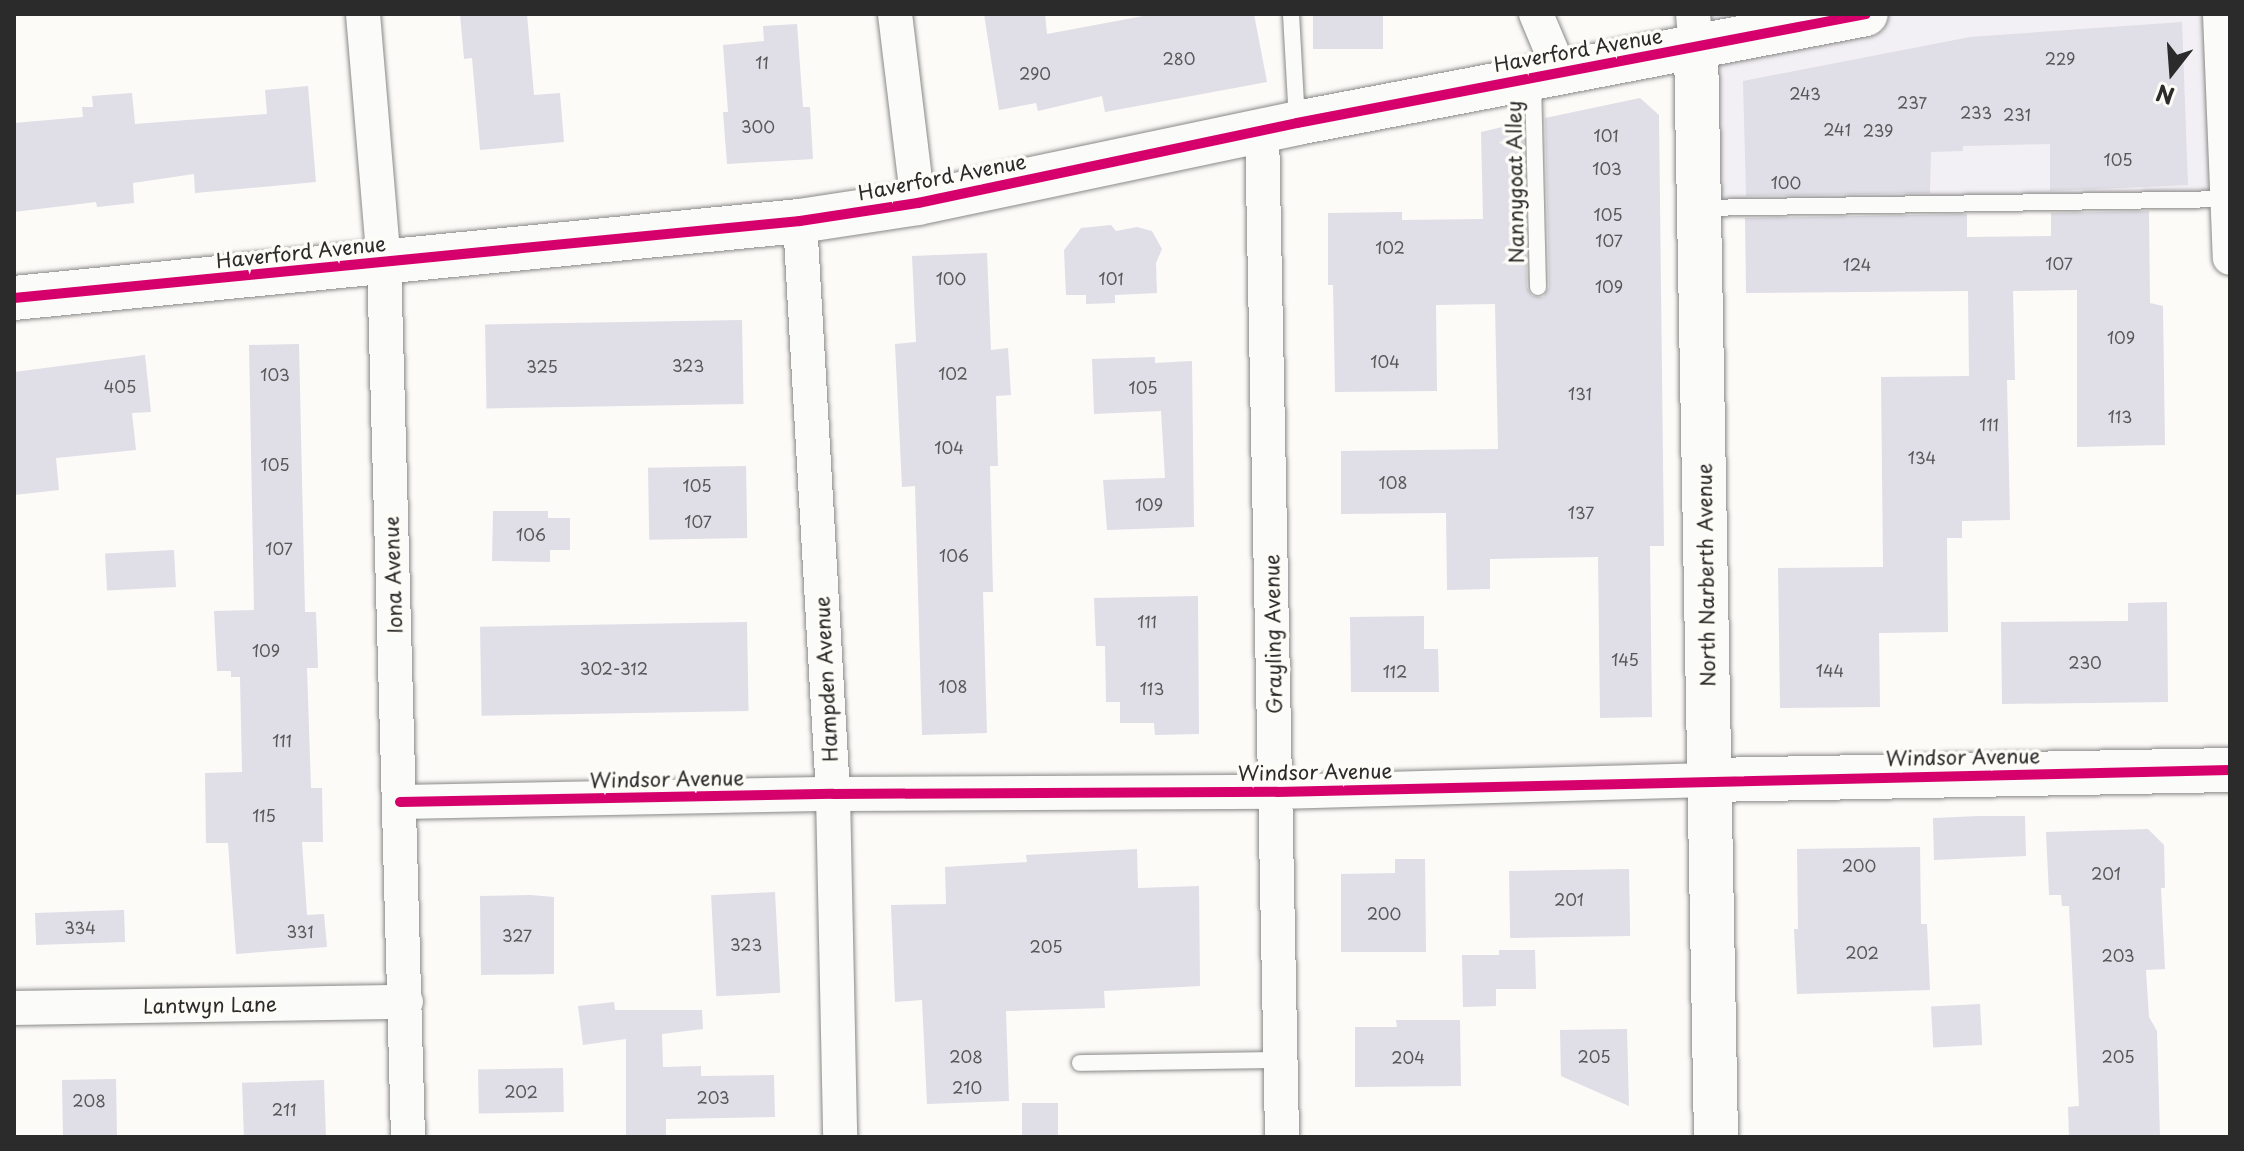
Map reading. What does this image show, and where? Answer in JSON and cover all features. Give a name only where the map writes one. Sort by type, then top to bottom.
[{"type":"street","name":"Iona Avenue","points":[[363,14],[384,262],[408,1137]]},
{"type":"street","points":[[895,14],[918,203]]},
{"type":"street","points":[[1536,14],[1546,74]]},
{"type":"street","name":"Haverford Avenue","points":[[14,298],[800,221],[918,203],[1280,126],[1546,74],[1695,30],[1866,14]]},
{"type":"street","points":[[2220,14],[2230,258]]},
{"type":"street","name":"North Narberth Avenue","points":[[1695,30],[1716,1137]]},
{"type":"street","name":"Grayling Avenue","points":[[1280,126],[1277,792],[1282,1137]]},
{"type":"street","name":"Hampden Avenue","points":[[800,221],[833,794],[840,1137]]},
{"type":"street","name":"Windsor Avenue","points":[[400,802],[833,794],[1277,792],[2230,770]]},
{"type":"street","name":"Lantwyn Lane","points":[[14,1008],[406,1002]]},
{"type":"lane","points":[[1280,126],[1291,14]]},
{"type":"lane","name":"Nannygoat Alley","points":[[1538,287],[1546,74]]},
{"type":"lane","points":[[1699,208],[2229,199]]},
{"type":"lane","points":[[1080,1063],[1281,1060]]},
{"type":"shaded area","points":[[1706,14],[2230,14],[2230,207],[1706,207]]},
{"type":"building","points":[[460,14],[527,14],[534,95],[560,93],[564,142],[480,150],[472,58],[464,59]]},
{"type":"building","points":[[984,14],[1045,14],[1047,34],[1154,14],[1254,14],[1267,82],[1105,112],[1102,96],[1038,111],[1036,103],[999,110]]},
{"type":"building","points":[[1313,14],[1383,14],[1383,49],[1313,49]]},
{"type":"building","points":[[2182,22],[2188,185],[2050,191],[2050,144],[1963,146],[1963,151],[1931,152],[1930,193],[1746,196],[1743,81],[1970,37]]},
{"type":"building","points":[[797,24],[803,107],[810,107],[813,159],[727,164],[723,112],[728,112],[723,45],[764,41],[763,26]]},
{"type":"building","points":[[308,86],[316,182],[195,193],[194,174],[133,183],[134,203],[97,207],[96,202],[14,212],[14,123],[83,117],[82,107],[93,107],[92,96],[132,93],[135,124],[267,114],[265,90]]},
{"type":"building","points":[[1640,98],[1659,115],[1664,546],[1650,546],[1652,717],[1600,718],[1598,557],[1490,559],[1490,589],[1447,590],[1446,513],[1341,514],[1341,451],[1498,449],[1495,304],[1436,305],[1437,391],[1335,392],[1333,285],[1328,285],[1328,213],[1402,212],[1402,220],[1483,219],[1481,132],[1523,122],[1527,287],[1532,296],[1543,297],[1549,287],[1545,118]]},
{"type":"building","points":[[2149,211],[2150,303],[2163,306],[2165,445],[2077,447],[2077,290],[2013,291],[2015,380],[2007,380],[2010,520],[1962,521],[1962,538],[1947,538],[1948,632],[1879,633],[1880,707],[1780,708],[1778,568],[1883,567],[1881,377],[1969,376],[1968,291],[1746,293],[1745,218],[1967,214],[1967,237],[2051,236],[2051,213]]},
{"type":"building","points":[[1111,225],[1116,231],[1137,227],[1152,231],[1162,249],[1156,263],[1157,293],[1115,295],[1115,303],[1086,304],[1086,295],[1066,295],[1064,250],[1081,228]]},
{"type":"building","points":[[987,253],[991,350],[1008,348],[1011,395],[996,396],[998,466],[990,466],[993,592],[983,592],[987,733],[922,735],[915,486],[902,487],[895,344],[916,342],[912,256]]},
{"type":"building","points":[[742,320],[743,404],[487,408],[485,324]]},
{"type":"building","points":[[299,344],[305,612],[316,612],[318,668],[307,668],[311,788],[322,788],[323,842],[302,842],[307,915],[324,914],[327,947],[236,954],[228,843],[206,843],[205,773],[242,772],[240,677],[231,677],[231,671],[217,671],[214,611],[254,610],[249,345]]},
{"type":"building","points":[[145,355],[151,412],[132,413],[136,450],[56,458],[59,490],[14,495],[14,372]]},
{"type":"building","points":[[1155,357],[1155,363],[1192,361],[1194,527],[1107,530],[1103,480],[1165,478],[1161,411],[1094,414],[1092,359]]},
{"type":"building","points":[[746,466],[747,538],[649,540],[648,468]]},
{"type":"building","points":[[493,511],[548,511],[548,518],[570,518],[570,550],[550,550],[550,562],[492,561]]},
{"type":"building","points":[[174,550],[176,587],[107,591],[105,554]]},
{"type":"building","points":[[1198,596],[1199,734],[1155,735],[1154,723],[1120,723],[1120,702],[1106,702],[1105,646],[1096,646],[1094,598]]},
{"type":"building","points":[[2167,602],[2168,702],[2002,704],[2001,622],[2128,621],[2128,603]]},
{"type":"building","points":[[1424,616],[1424,649],[1438,649],[1439,692],[1351,692],[1350,617]]},
{"type":"building","points":[[747,622],[749,711],[482,716],[480,627]]},
{"type":"building","points":[[2025,816],[2026,856],[1934,860],[1933,818]]},
{"type":"building","points":[[2148,829],[2164,845],[2165,888],[2161,888],[2165,969],[2146,970],[2149,1017],[2157,1031],[2160,1137],[2069,1137],[2068,1107],[2079,1106],[2069,906],[2062,906],[2061,895],[2049,895],[2046,832]]},
{"type":"building","points":[[1920,847],[1921,924],[1927,924],[1930,990],[1797,994],[1794,929],[1798,929],[1797,849]]},
{"type":"building","points":[[1137,849],[1138,888],[1199,886],[1200,986],[1104,991],[1105,1008],[1006,1011],[1009,1101],[927,1104],[922,1000],[895,1002],[891,905],[946,904],[945,867],[1027,862],[1026,855]]},
{"type":"building","points":[[1395,859],[1425,859],[1426,952],[1341,952],[1341,874],[1395,873]]},
{"type":"building","points":[[1629,869],[1630,936],[1510,938],[1509,871]]},
{"type":"building","points":[[775,892],[780,993],[716,996],[711,895]]},
{"type":"building","points":[[480,896],[554,897],[554,974],[481,975]]},
{"type":"building","points":[[124,910],[125,942],[36,945],[35,913]]},
{"type":"building","points":[[1499,950],[1535,950],[1536,989],[1496,989],[1496,1006],[1463,1007],[1462,955],[1499,955]]},
{"type":"building","points":[[614,1002],[615,1010],[702,1010],[703,1029],[662,1034],[663,1067],[701,1066],[701,1076],[774,1075],[775,1117],[666,1119],[666,1137],[626,1137],[626,1039],[583,1045],[578,1006]]},
{"type":"building","points":[[1980,1004],[1982,1045],[1933,1048],[1931,1007]]},
{"type":"building","points":[[1396,1020],[1460,1020],[1461,1086],[1355,1087],[1355,1027],[1397,1027]]},
{"type":"building","points":[[1627,1029],[1629,1106],[1561,1076],[1560,1030]]},
{"type":"building","points":[[563,1068],[564,1112],[479,1113],[478,1069]]},
{"type":"building","points":[[116,1079],[117,1137],[63,1137],[62,1080]]},
{"type":"building","points":[[324,1080],[326,1137],[244,1137],[242,1083]]},
{"type":"building","points":[[1022,1103],[1058,1103],[1058,1137],[1022,1137]]},
{"type":"cycle path","points":[[14,298],[800,221],[918,203],[1297,123],[1866,14]]},
{"type":"cycle path","points":[[400,802],[833,794],[1277,792],[2230,770]]}]
